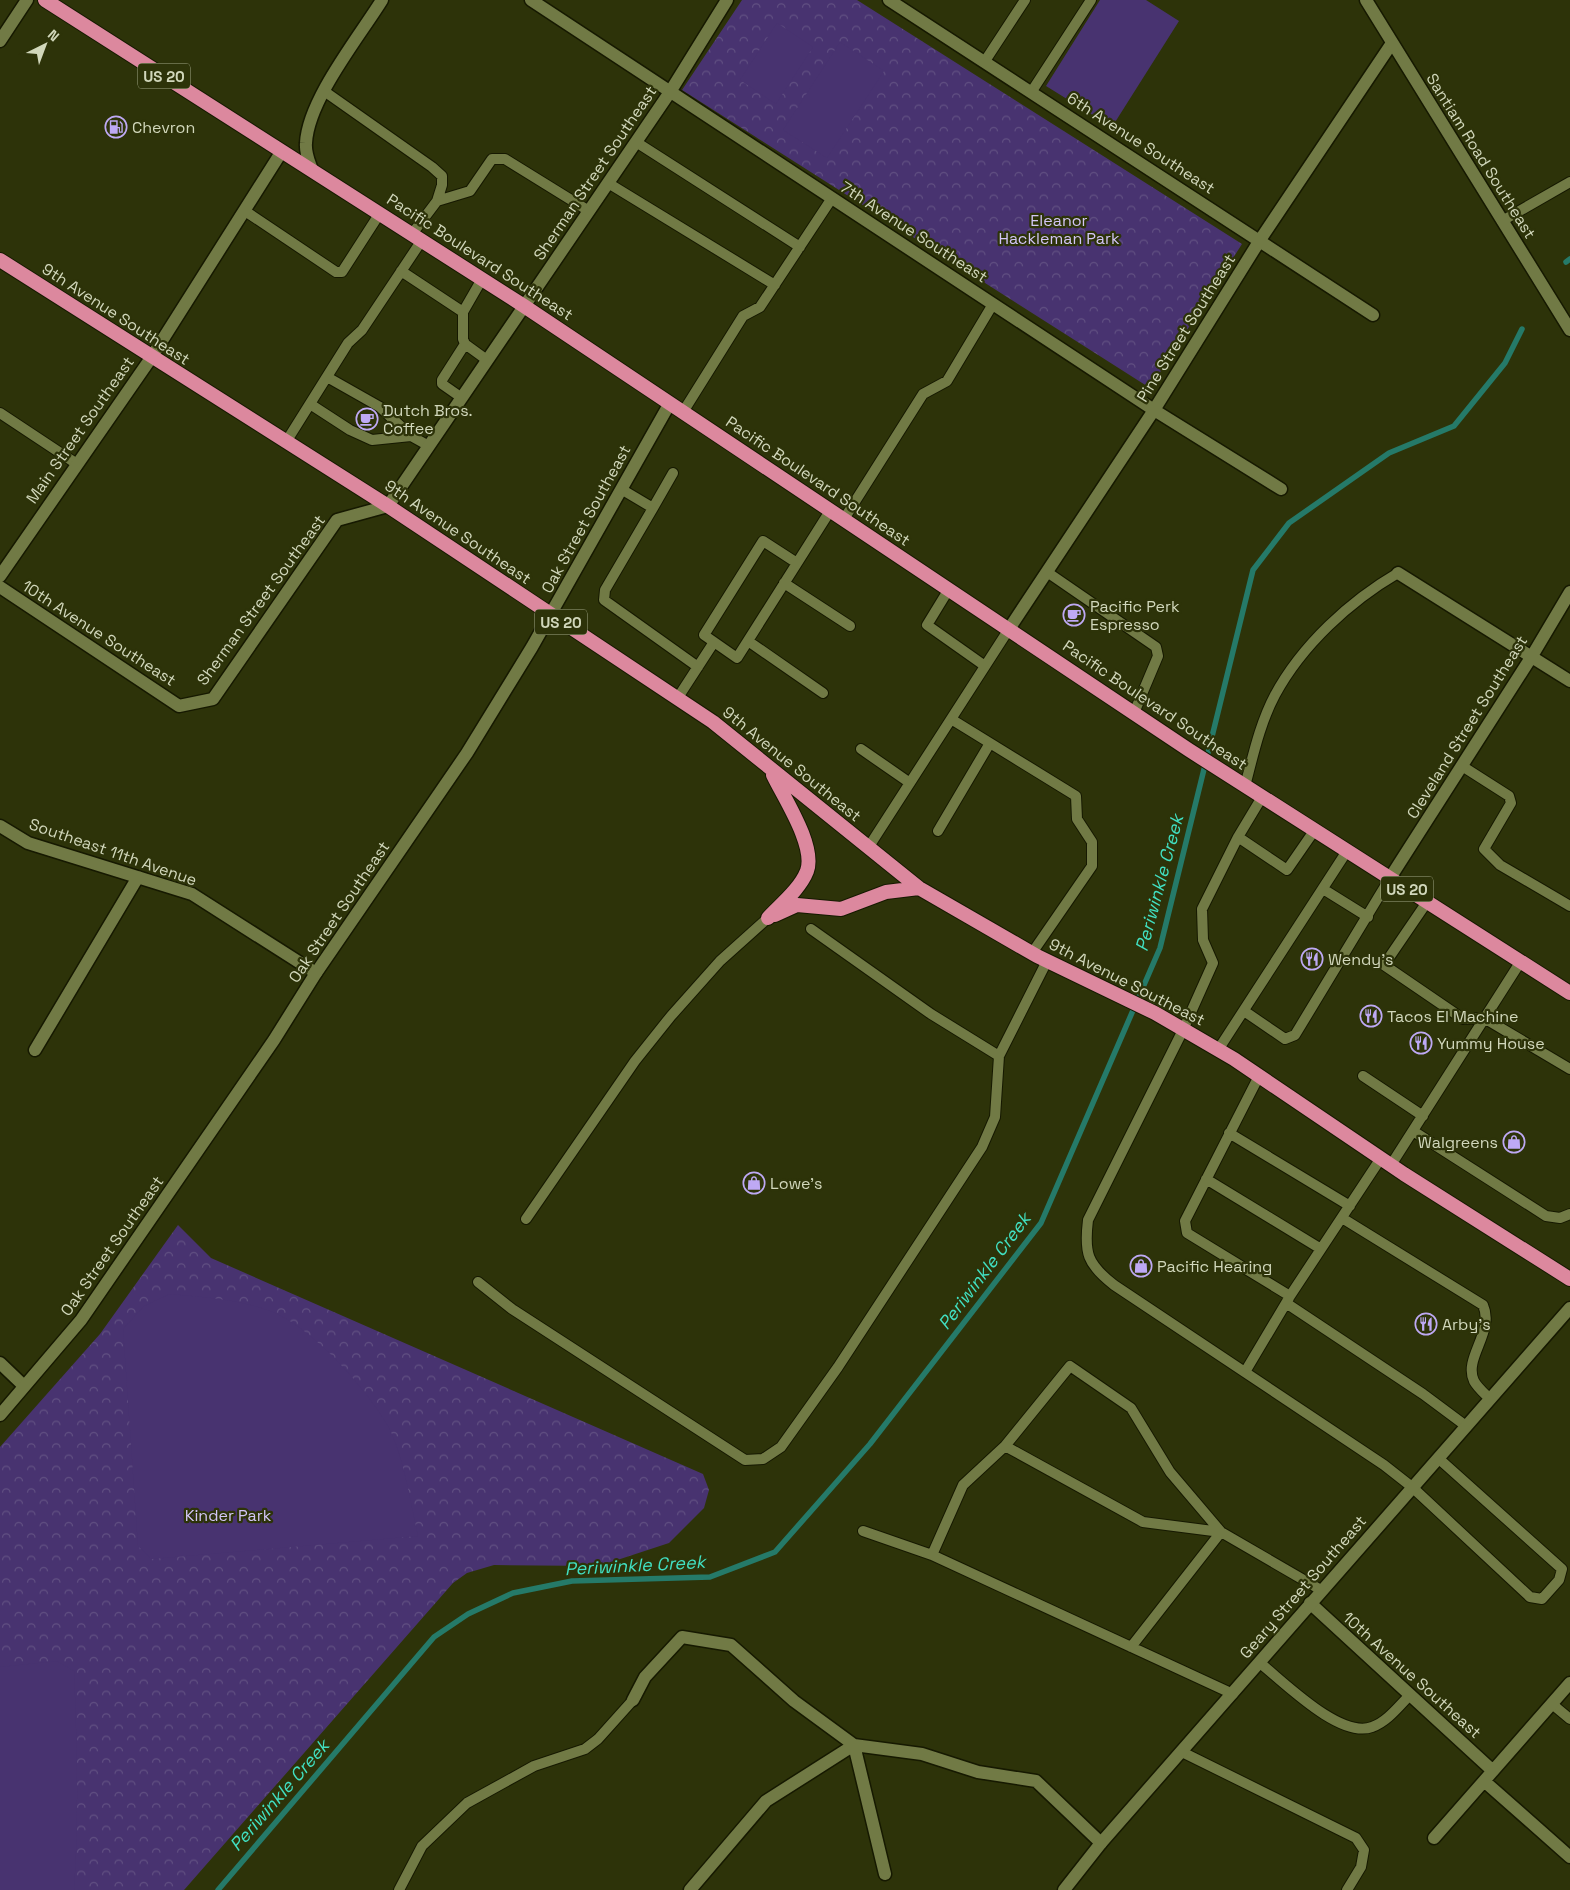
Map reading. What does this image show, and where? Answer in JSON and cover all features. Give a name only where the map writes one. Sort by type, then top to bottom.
[{"type":"highway","name":"Pacific Boulevard Southeast","points":[[46,0],[524,306],[1189,750],[1570,993]]},
{"type":"highway","name":"9th Avenue Southeast","points":[[0,260],[151,358],[388,506],[713,722],[770,770],[920,888],[1032,953],[1155,1014],[1218,1050],[1386,1162],[1570,1279]]},
{"type":"highway","points":[[768,918],[798,885],[807,871],[810,857],[804,838],[770,770]]},
{"type":"highway","points":[[768,918],[797,905],[840,910],[886,892],[920,888]]},
{"type":"street","points":[[0,41],[27,0]]},
{"type":"street","points":[[312,170],[307,157],[307,134],[324,91],[382,0]]},
{"type":"street","name":"7th Avenue Southeast","points":[[531,0],[1154,410],[1281,489]]},
{"type":"street","name":"Sherman Street Southeast","points":[[179,706],[213,699],[337,520],[388,506],[670,92],[727,0]]},
{"type":"street","name":"6th Avenue Southeast","points":[[889,0],[1032,91],[1373,315]]},
{"type":"street","name":"Santiam Road Southeast","points":[[1366,0],[1570,330]]},
{"type":"street","name":"Pine Street Southeast","points":[[1009,629],[1154,410],[1260,240],[1392,43]]},
{"type":"street","name":"Main Street Southeast","points":[[2,567],[151,358],[282,151]]},
{"type":"street","name":"Oak Street Southeast","points":[[0,1415],[81,1320],[274,1040],[316,973],[467,753],[551,615],[670,403]]},
{"type":"street","points":[[1398,572],[1570,681]]},
{"type":"street","name":"10th Avenue Southeast","points":[[0,587],[179,706]]},
{"type":"street","name":"Cleveland Street Southeast","points":[[1390,878],[1532,656],[1570,592]]},
{"type":"street","name":"Southeast 11th Avenue","points":[[0,826],[28,843],[192,894],[316,973]]},
{"type":"street","points":[[34,1050],[138,877]]},
{"type":"street","name":"Geary Street Southeast","points":[[1064,1890],[1101,1843],[1570,1308]]},
{"type":"street","points":[[0,1363],[24,1386]]},
{"type":"street","name":"10th Avenue Southeast","points":[[1310,1603],[1493,1770]]},
{"type":"street","points":[[633,1700],[645,1677],[682,1637],[731,1645],[794,1701],[854,1745],[922,1754],[978,1772],[1036,1781],[1101,1843]]},
{"type":"street","points":[[1434,1838],[1570,1683]]},
{"type":"street","points":[[854,1745],[885,1874]]},
{"type":"street","points":[[690,1890],[766,1802],[854,1745]]},
{"type":"street","points":[[1484,1781],[1570,1857]]},
{"type":"lane","points":[[985,61],[1025,0]]},
{"type":"lane","points":[[1032,91],[1091,0]]},
{"type":"lane","points":[[286,442],[348,343],[362,330],[401,271],[437,201],[442,185],[442,176],[432,167],[324,91]]},
{"type":"lane","points":[[636,142],[800,247]]},
{"type":"lane","points":[[437,201],[470,191],[492,159],[505,159],[589,211]]},
{"type":"lane","points":[[1502,221],[1570,182]]},
{"type":"lane","points":[[608,183],[775,285]]},
{"type":"lane","points":[[683,412],[743,316],[760,306],[832,198]]},
{"type":"lane","points":[[245,211],[336,272],[342,272],[380,213]]},
{"type":"lane","points":[[401,271],[463,312]]},
{"type":"lane","points":[[462,398],[442,384],[442,380],[465,344],[463,312],[482,279]]},
{"type":"lane","points":[[844,519],[923,394],[947,381],[993,304]]},
{"type":"lane","points":[[465,344],[487,360]]},
{"type":"lane","points":[[327,377],[380,407],[411,436],[429,446]]},
{"type":"lane","points":[[310,404],[350,430],[372,440],[411,436]]},
{"type":"lane","points":[[0,413],[77,464]]},
{"type":"lane","points":[[673,473],[604,590],[604,600],[698,668]]},
{"type":"lane","points":[[621,490],[653,508]]},
{"type":"lane","points":[[797,563],[763,541],[704,635],[737,658],[830,511]]},
{"type":"lane","points":[[1047,572],[1156,647],[1158,656],[1134,713]]},
{"type":"lane","points":[[1245,786],[1260,734],[1274,696],[1292,667],[1350,604],[1398,572]]},
{"type":"lane","points":[[784,583],[850,626]]},
{"type":"lane","points":[[949,589],[927,625],[985,666]]},
{"type":"lane","points":[[868,848],[1009,629]]},
{"type":"lane","points":[[748,641],[823,693]]},
{"type":"lane","points":[[677,699],[714,642]]},
{"type":"lane","points":[[951,719],[1076,796],[1077,819],[1092,842],[1092,866],[1032,953]]},
{"type":"lane","points":[[938,831],[990,743]]},
{"type":"lane","points":[[861,749],[910,783]]},
{"type":"lane","points":[[1462,766],[1509,796],[1511,803],[1484,849],[1500,865],[1570,906]]},
{"type":"lane","points":[[1262,797],[1238,837],[1202,909],[1203,940],[1213,963],[1183,1030],[1088,1220],[1085,1244],[1090,1260],[1102,1276],[1384,1465],[1412,1487],[1530,1597],[1542,1599],[1559,1580],[1566,1567],[1438,1458]]},
{"type":"lane","points":[[1238,837],[1287,870],[1314,831]]},
{"type":"lane","points":[[1218,1050],[1347,851]]},
{"type":"lane","points":[[1244,1011],[1285,1039],[1295,1035],[1390,878]]},
{"type":"lane","points":[[1323,889],[1368,917]]},
{"type":"lane","points":[[1427,902],[1384,965],[1462,1019],[1484,1018],[1570,1069]]},
{"type":"lane","points":[[526,1219],[636,1061],[671,1016],[720,961],[768,918]]},
{"type":"lane","points":[[812,929],[931,1014],[999,1056]]},
{"type":"lane","points":[[478,1282],[512,1309],[745,1460],[763,1459],[781,1447],[838,1367],[982,1147],[995,1117],[999,1056],[1047,961]]},
{"type":"lane","points":[[1245,1372],[1288,1299],[1321,1249],[1350,1206],[1413,1131],[1521,961]]},
{"type":"lane","points":[[1259,1076],[1185,1221],[1187,1233],[1288,1299],[1466,1426]]},
{"type":"lane","points":[[1363,1076],[1423,1116]]},
{"type":"lane","points":[[1413,1131],[1546,1216],[1560,1218],[1570,1214]]},
{"type":"lane","points":[[1230,1133],[1350,1206]]},
{"type":"lane","points":[[1206,1179],[1321,1249]]},
{"type":"lane","points":[[1342,1218],[1483,1305],[1486,1312],[1486,1323],[1472,1372],[1474,1382],[1490,1399]]},
{"type":"lane","points":[[932,1554],[963,1485],[1005,1446],[1070,1366],[1131,1408],[1170,1472],[1221,1532],[1321,1590]]},
{"type":"lane","points":[[1005,1446],[1143,1522],[1221,1532]]},
{"type":"lane","points":[[863,1531],[932,1554],[1233,1694]]},
{"type":"lane","points":[[1131,1647],[1221,1532]]},
{"type":"lane","points":[[1260,1662],[1329,1718],[1354,1728],[1372,1728],[1383,1721],[1410,1695]]},
{"type":"lane","points":[[399,1890],[422,1846],[467,1802],[534,1766],[585,1749],[598,1739],[633,1700]]},
{"type":"lane","points":[[1552,1704],[1570,1719]]},
{"type":"lane","points":[[1182,1752],[1356,1838],[1364,1850],[1361,1867],[1347,1890]]},
{"type":"green space","name":"Eleanor Hackleman Park","points":[[742,0],[857,0],[1242,244],[1150,388],[682,90]]},
{"type":"green space","points":[[1100,0],[1146,0],[1179,21],[1112,127],[1046,86]]},
{"type":"green space","points":[[777,23],[813,47],[776,104],[740,80]]},
{"type":"green space","points":[[840,42],[884,71],[827,158],[783,130]]},
{"type":"green space","name":"Kinder Park","points":[[178,1225],[211,1258],[703,1474],[709,1490],[704,1508],[669,1543],[599,1566],[494,1565],[467,1573],[453,1583],[184,1890],[0,1890],[0,1447],[100,1334]]},
{"type":"green space","points":[[170,1294],[233,1301],[270,1311],[303,1330],[337,1360],[379,1411],[388,1426],[398,1450],[418,1536],[152,1559],[138,1546],[123,1329],[144,1306]]},
{"type":"green space","points":[[57,1661],[74,1671],[77,1835],[74,1890],[0,1890],[0,1667]]},
{"type":"waterway","name":"Periwinkle Creek","points":[[1566,262],[1570,259]]},
{"type":"waterway","name":"Periwinkle Creek","points":[[218,1890],[434,1637],[468,1614],[513,1593],[572,1581],[710,1577],[775,1552],[870,1444],[1041,1223],[1160,948],[1253,570],[1289,523],[1389,453],[1454,426],[1505,363],[1522,329]]},
{"type":"place","name":"Chevron","points":[[116,127]]},
{"type":"place","name":"Dutch Bros. Coffee","points":[[367,419]]},
{"type":"place","name":"Pacific Perk Espresso","points":[[1074,615]]},
{"type":"place","name":"Wendy's","points":[[1312,959]]},
{"type":"place","name":"Tacos El Machine","points":[[1371,1016]]},
{"type":"place","name":"Yummy House","points":[[1421,1043]]},
{"type":"place","name":"Walgreens","points":[[1514,1142]]},
{"type":"place","name":"Lowe's","points":[[754,1183]]},
{"type":"place","name":"Pacific Hearing","points":[[1141,1266]]},
{"type":"place","name":"Arby's","points":[[1426,1324]]}]
